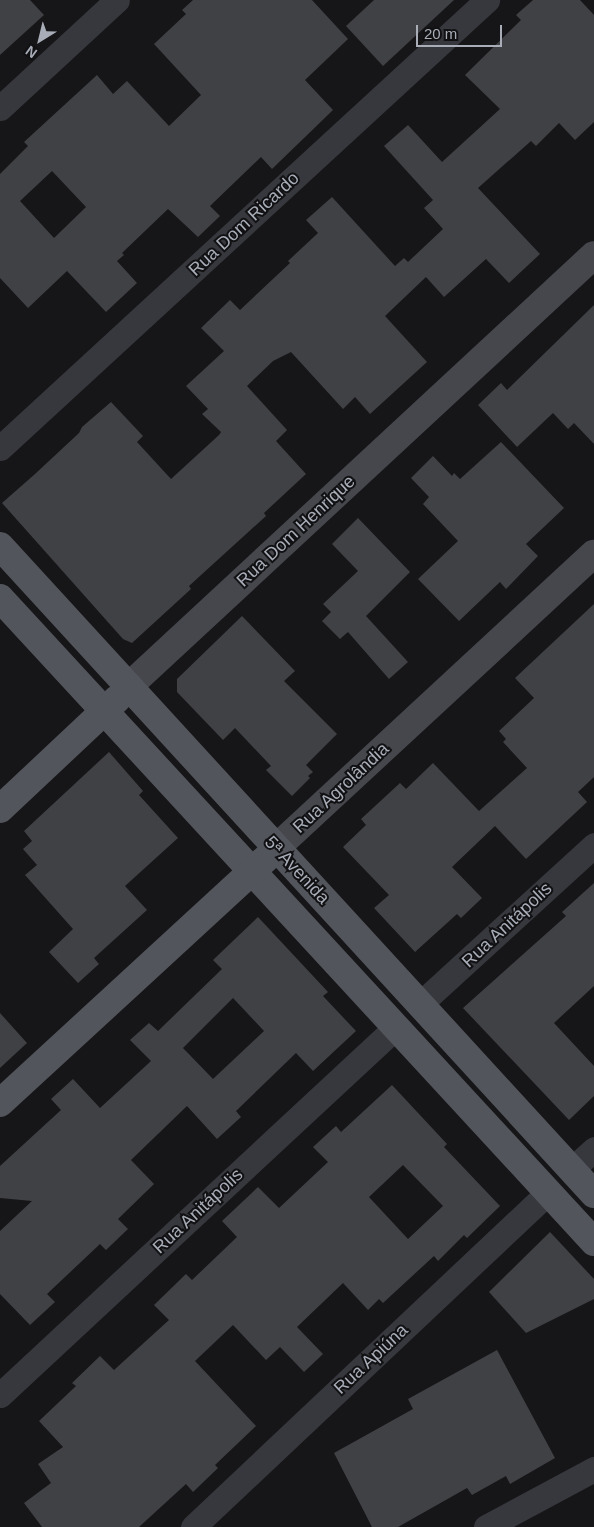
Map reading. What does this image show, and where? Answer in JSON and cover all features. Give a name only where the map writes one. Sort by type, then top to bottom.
[{"type":"main road","name":"5ª Avenida","points":[[0,546],[128,688],[594,1194]]},
{"type":"main road","name":"5ª Avenida","points":[[0,598],[594,1242]]},
{"type":"main road","name":"Rua Dom Henrique","points":[[0,809],[128,688]]},
{"type":"main road","name":"Rua Agrolândia","points":[[0,1103],[276,848]]},
{"type":"street","points":[[0,108],[116,0]]},
{"type":"street","name":"Rua Dom Ricardo","points":[[0,448],[487,0]]},
{"type":"street","name":"Rua Dom Henrique","points":[[128,688],[594,255]]},
{"type":"street","name":"Rua Agrolândia","points":[[276,848],[594,554]]},
{"type":"street","name":"Rua Anitápolis","points":[[420,1004],[594,845]]},
{"type":"street","name":"Rua Anitápolis","points":[[0,1395],[396,1027]]},
{"type":"street","points":[[572,1169],[594,1149]]},
{"type":"street","name":"Rua Apiúna","points":[[193,1527],[548,1192]]},
{"type":"street","points":[[486,1527],[594,1469]]},
{"type":"building","points":[[0,0],[30,0],[44,15],[0,55]]},
{"type":"building","points":[[193,0],[312,0],[348,39],[305,80],[333,110],[272,169],[261,157],[210,206],[220,216],[198,237],[168,209],[122,253],[124,255],[117,261],[137,283],[106,312],[67,271],[28,308],[0,278],[0,174],[28,146],[24,142],[97,75],[113,94],[127,81],[169,126],[201,95],[154,44],[186,14],[182,10]],"holes":[[[52,171],[86,207],[54,238],[20,201]]]},
{"type":"building","points":[[374,0],[454,0],[383,66],[346,26]]},
{"type":"building","points":[[533,0],[580,0],[594,15],[594,122],[575,140],[559,123],[536,146],[531,141],[478,188],[540,254],[509,283],[486,259],[444,297],[426,277],[385,316],[427,362],[370,414],[355,397],[343,409],[291,352],[273,361],[247,386],[287,430],[276,441],[306,474],[264,513],[266,516],[189,586],[191,589],[132,643],[123,639],[2,503],[111,402],[143,436],[137,442],[171,479],[219,435],[221,432],[202,414],[208,409],[186,386],[224,351],[201,328],[230,300],[240,310],[290,263],[288,261],[318,233],[306,220],[332,197],[395,266],[404,258],[408,262],[443,229],[424,208],[433,200],[384,146],[408,125],[442,162],[500,109],[465,75],[521,20],[516,15]]},
{"type":"building","points":[[594,305],[594,444],[574,423],[568,429],[553,413],[517,447],[478,405],[501,383],[507,390]]},
{"type":"building","points":[[501,442],[564,508],[526,544],[538,556],[506,589],[500,582],[459,621],[418,579],[458,541],[423,504],[429,497],[411,478],[433,456],[452,476],[454,473],[460,479]]},
{"type":"building","points":[[358,518],[410,572],[366,616],[408,662],[389,679],[348,632],[340,639],[322,621],[331,612],[323,604],[358,571],[332,544]]},
{"type":"building","points":[[594,604],[594,777],[578,792],[587,802],[526,859],[495,826],[452,867],[482,898],[461,918],[457,914],[415,952],[374,908],[389,895],[343,847],[366,825],[361,819],[400,783],[406,789],[433,763],[479,811],[527,768],[503,742],[506,739],[499,731],[534,698],[515,678]]},
{"type":"building","points":[[242,616],[295,671],[284,681],[337,734],[306,765],[313,772],[308,776],[310,778],[292,796],[266,770],[271,766],[235,728],[223,740],[177,692],[177,679]]},
{"type":"building","points":[[109,752],[143,791],[139,795],[178,838],[125,886],[147,910],[94,958],[99,964],[78,983],[49,952],[73,929],[25,875],[37,865],[23,849],[32,841],[24,831]]},
{"type":"building","points":[[594,883],[594,986],[554,1023],[594,1066],[594,1096],[569,1120],[463,1008],[566,916],[562,912]]},
{"type":"building","points":[[258,917],[328,992],[323,996],[356,1031],[313,1071],[296,1053],[236,1111],[241,1117],[217,1139],[187,1106],[131,1160],[154,1184],[118,1219],[128,1229],[106,1250],[100,1244],[47,1294],[55,1302],[30,1325],[0,1294],[0,1231],[32,1201],[0,1198],[0,1166],[61,1110],[51,1099],[73,1079],[100,1108],[151,1061],[130,1040],[149,1023],[158,1031],[222,969],[213,960]],"holes":[[[233,998],[264,1031],[213,1079],[183,1048]]]},
{"type":"building","points":[[0,1013],[27,1043],[0,1068]]},
{"type":"building","points":[[392,1085],[447,1144],[444,1147],[500,1206],[467,1238],[464,1235],[438,1261],[434,1256],[383,1303],[379,1299],[368,1310],[343,1283],[297,1327],[323,1354],[304,1372],[280,1347],[266,1360],[233,1325],[195,1361],[256,1426],[215,1465],[218,1468],[193,1492],[186,1484],[139,1527],[42,1527],[24,1503],[51,1483],[38,1464],[63,1447],[39,1421],[76,1386],[72,1383],[100,1356],[114,1370],[169,1320],[154,1305],[186,1274],[192,1280],[237,1237],[222,1221],[258,1187],[279,1208],[328,1162],[313,1147],[336,1126],[341,1132]],"holes":[[[403,1165],[443,1206],[408,1239],[369,1197]]]},
{"type":"building","points":[[550,1232],[594,1279],[594,1299],[526,1333],[489,1292]]},
{"type":"building","points":[[497,1350],[555,1458],[510,1484],[506,1476],[472,1495],[467,1488],[398,1527],[372,1527],[334,1453],[413,1409],[408,1399]]}]
